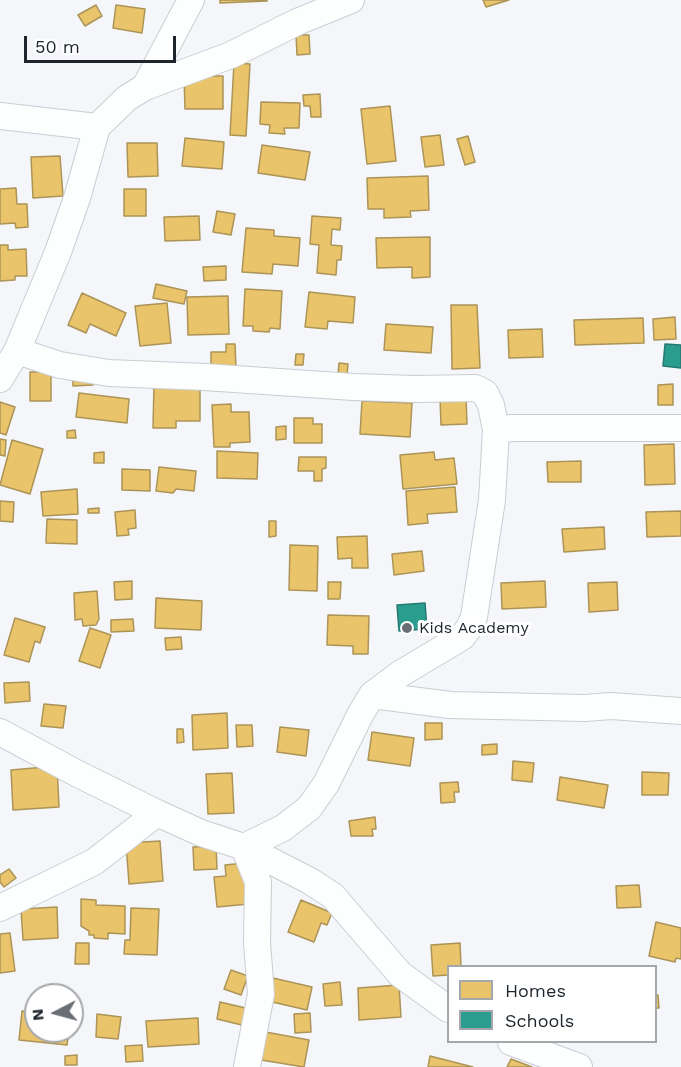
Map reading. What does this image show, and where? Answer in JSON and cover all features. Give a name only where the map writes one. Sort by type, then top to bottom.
[{"type":"street","points":[[145,87],[191,0]]},
{"type":"street","points":[[0,379],[17,351],[58,252],[77,198],[97,127],[127,98],[145,87],[231,55],[297,22],[351,0]]},
{"type":"street","points":[[0,116],[97,127]]},
{"type":"street","points":[[17,351],[60,365],[109,373],[353,387],[475,388],[485,393],[491,405],[496,430],[492,500],[474,617],[469,628],[462,637],[400,674],[372,695],[326,784],[309,808],[283,828],[244,847]]},
{"type":"street","points":[[496,430],[512,428],[681,428]]},
{"type":"street","points":[[372,695],[464,706],[585,708],[611,706],[681,711]]},
{"type":"street","points":[[0,732],[157,813],[201,833],[244,847],[310,881],[333,896],[400,974],[447,1009]]},
{"type":"street","points":[[0,908],[94,862],[157,813]]},
{"type":"street","points":[[244,847],[258,882],[257,943],[261,994],[248,1067]]},
{"type":"street","points":[[516,1043],[579,1067]]},
{"type":"building: Homes","points":[[220,0],[267,0],[267,1],[220,3]]},
{"type":"building: Homes","points":[[483,0],[509,0],[486,7]]},
{"type":"building: Homes","points":[[96,5],[102,16],[85,26],[78,15]]},
{"type":"building: Homes","points":[[116,5],[145,9],[142,33],[113,28]]},
{"type":"building: Homes","points":[[296,35],[309,35],[310,54],[297,55]]},
{"type":"building: Homes","points":[[234,63],[250,64],[246,136],[230,135]]},
{"type":"building: Homes","points":[[184,76],[223,76],[223,109],[185,109]]},
{"type":"building: Homes","points":[[320,94],[321,117],[311,117],[310,106],[304,106],[303,95]]},
{"type":"building: Homes","points":[[261,102],[300,103],[299,128],[284,128],[285,134],[269,133],[270,125],[260,124]]},
{"type":"building: Homes","points":[[390,106],[396,161],[367,164],[361,109]]},
{"type":"building: Homes","points":[[440,135],[444,165],[425,167],[421,137]]},
{"type":"building: Homes","points":[[468,136],[475,162],[465,165],[457,139]]},
{"type":"building: Homes","points":[[185,138],[224,142],[222,169],[182,166]]},
{"type":"building: Homes","points":[[127,143],[157,143],[158,176],[128,177]]},
{"type":"building: Homes","points":[[262,145],[310,152],[305,180],[258,173]]},
{"type":"building: Homes","points":[[60,156],[63,196],[33,198],[31,157]]},
{"type":"building: Homes","points":[[428,176],[429,210],[410,211],[411,217],[384,218],[384,209],[368,209],[367,178]]},
{"type":"building: Homes","points":[[16,188],[17,204],[27,204],[28,227],[16,228],[15,223],[0,224],[0,189]]},
{"type":"building: Homes","points":[[124,189],[146,189],[146,216],[124,216]]},
{"type":"building: Homes","points":[[217,211],[235,214],[231,235],[213,232]]},
{"type":"building: Homes","points":[[199,216],[200,240],[165,241],[164,217]]},
{"type":"building: Homes","points":[[312,216],[341,218],[340,230],[332,229],[331,245],[342,246],[341,260],[337,260],[336,275],[317,273],[319,245],[310,244]]},
{"type":"building: Homes","points":[[246,228],[274,230],[274,236],[300,238],[298,266],[273,264],[272,274],[242,272]]},
{"type":"building: Homes","points":[[430,237],[430,277],[412,278],[412,267],[377,268],[376,238]]},
{"type":"building: Homes","points":[[0,245],[8,245],[8,250],[26,249],[27,276],[15,276],[15,280],[0,281]]},
{"type":"building: Homes","points":[[226,266],[226,280],[204,281],[203,267]]},
{"type":"building: Homes","points":[[156,284],[187,291],[184,304],[153,298]]},
{"type":"building: Homes","points":[[245,289],[282,291],[280,329],[270,328],[269,332],[253,331],[253,326],[243,326]]},
{"type":"building: Homes","points":[[309,292],[355,297],[353,323],[328,321],[327,329],[305,327]]},
{"type":"building: Homes","points":[[82,293],[126,313],[116,336],[90,324],[86,333],[68,325]]},
{"type":"building: Homes","points":[[228,296],[229,334],[188,335],[187,297]]},
{"type":"building: Homes","points":[[167,303],[171,343],[140,346],[135,306]]},
{"type":"building: Homes","points":[[451,305],[477,305],[480,368],[452,369]]},
{"type":"building: Homes","points":[[675,317],[676,339],[654,340],[653,319]]},
{"type":"building: Homes","points":[[643,318],[644,343],[575,345],[574,320]]},
{"type":"building: Homes","points":[[386,324],[433,327],[431,353],[384,350]]},
{"type":"building: Homes","points":[[542,329],[543,357],[509,358],[508,330]]},
{"type":"building: Homes","points":[[226,344],[235,344],[236,368],[211,368],[211,352],[226,352]]},
{"type":"building: Homes","points":[[296,354],[304,354],[303,365],[295,365]]},
{"type":"building: Homes","points":[[339,363],[348,364],[347,375],[338,375]]},
{"type":"building: Homes","points":[[30,372],[51,372],[51,401],[30,401]]},
{"type":"building: Homes","points":[[93,373],[93,385],[73,386],[73,374]]},
{"type":"building: Homes","points":[[154,384],[200,385],[200,421],[176,421],[176,428],[153,428]]},
{"type":"building: Homes","points":[[673,384],[673,405],[658,405],[658,385]]},
{"type":"building: Homes","points":[[79,393],[129,399],[127,423],[76,417]]},
{"type":"building: Homes","points":[[466,397],[467,424],[441,425],[440,398]]},
{"type":"building: Homes","points":[[362,401],[412,403],[410,437],[360,434]]},
{"type":"building: Homes","points":[[0,402],[15,407],[6,435],[0,433]]},
{"type":"building: Homes","points":[[231,404],[231,412],[249,412],[250,442],[230,443],[230,447],[214,447],[212,405]]},
{"type":"building: Homes","points":[[294,418],[313,418],[313,424],[322,424],[322,443],[294,443]]},
{"type":"building: Homes","points":[[286,426],[286,439],[276,440],[276,427]]},
{"type":"building: Homes","points":[[75,430],[76,438],[67,438],[67,431]]},
{"type":"building: Homes","points":[[0,439],[6,440],[5,456],[0,455]]},
{"type":"building: Homes","points":[[12,440],[43,449],[30,494],[0,485]]},
{"type":"building: Homes","points":[[674,444],[675,484],[645,485],[644,445]]},
{"type":"building: Homes","points":[[217,451],[258,453],[257,479],[217,478]]},
{"type":"building: Homes","points":[[104,452],[104,463],[94,463],[94,453]]},
{"type":"building: Homes","points":[[434,452],[435,460],[454,458],[457,484],[403,489],[400,455]]},
{"type":"building: Homes","points":[[299,457],[326,457],[326,468],[322,469],[322,481],[314,481],[314,471],[298,471]]},
{"type":"building: Homes","points":[[581,461],[581,482],[548,482],[547,462]]},
{"type":"building: Homes","points":[[159,467],[196,471],[194,491],[176,489],[173,493],[156,491]]},
{"type":"building: Homes","points":[[122,469],[150,470],[150,491],[122,490]]},
{"type":"building: Homes","points":[[455,487],[457,512],[427,514],[428,523],[408,525],[406,491]]},
{"type":"building: Homes","points":[[77,489],[78,514],[43,516],[41,492]]},
{"type":"building: Homes","points":[[0,501],[14,502],[13,522],[0,521]]},
{"type":"building: Homes","points":[[99,508],[99,513],[88,513],[88,509]]},
{"type":"building: Homes","points":[[135,510],[136,528],[128,529],[129,535],[117,536],[115,512]]},
{"type":"building: Homes","points":[[681,511],[681,536],[647,537],[646,512]]},
{"type":"building: Homes","points":[[47,519],[77,520],[77,544],[46,543]]},
{"type":"building: Homes","points":[[269,521],[276,521],[276,536],[269,537]]},
{"type":"building: Homes","points":[[604,527],[605,549],[564,552],[562,529]]},
{"type":"building: Homes","points":[[367,536],[368,568],[352,568],[352,558],[338,559],[337,537]]},
{"type":"building: Homes","points":[[290,545],[318,546],[317,591],[289,590]]},
{"type":"building: Homes","points":[[422,551],[424,571],[394,575],[392,554]]},
{"type":"building: Homes","points":[[132,581],[132,599],[115,600],[114,582]]},
{"type":"building: Homes","points":[[545,581],[546,607],[502,609],[501,583]]},
{"type":"building: Homes","points":[[328,582],[341,582],[340,599],[328,599]]},
{"type":"building: Homes","points":[[617,582],[618,610],[589,612],[588,583]]},
{"type":"building: Homes","points":[[97,591],[99,619],[96,625],[83,626],[82,619],[75,620],[74,593]]},
{"type":"building: Homes","points":[[156,598],[202,601],[201,630],[155,628]]},
{"type":"building: Homes","points":[[328,615],[369,616],[368,654],[353,654],[353,646],[327,645]]},
{"type":"building: Homes","points":[[15,618],[45,627],[40,643],[35,641],[29,662],[4,655]]},
{"type":"building: Homes","points":[[133,619],[134,631],[111,632],[111,620]]},
{"type":"building: Homes","points":[[90,628],[111,635],[100,668],[79,661]]},
{"type":"building: Homes","points":[[181,637],[182,649],[166,650],[165,638]]},
{"type":"building: Homes","points":[[29,682],[30,701],[5,703],[4,683]]},
{"type":"building: Homes","points":[[44,704],[66,706],[63,728],[41,726]]},
{"type":"building: Homes","points":[[227,713],[228,748],[193,750],[192,715]]},
{"type":"building: Homes","points":[[425,723],[442,723],[442,739],[425,740]]},
{"type":"building: Homes","points":[[236,725],[252,725],[253,746],[237,747]]},
{"type":"building: Homes","points":[[280,727],[309,730],[306,756],[277,752]]},
{"type":"building: Homes","points":[[177,729],[183,729],[184,742],[177,743]]},
{"type":"building: Homes","points":[[372,732],[414,738],[410,766],[368,760]]},
{"type":"building: Homes","points":[[497,744],[497,754],[482,755],[482,745]]},
{"type":"building: Homes","points":[[513,761],[534,763],[532,782],[512,780]]},
{"type":"building: Homes","points":[[57,766],[59,807],[13,810],[11,770]]},
{"type":"building: Homes","points":[[642,772],[669,773],[668,795],[642,795]]},
{"type":"building: Homes","points":[[232,773],[234,813],[208,814],[206,774]]},
{"type":"building: Homes","points":[[560,777],[608,785],[604,808],[557,800]]},
{"type":"building: Homes","points":[[458,782],[459,792],[454,792],[455,802],[441,803],[440,783]]},
{"type":"building: Homes","points":[[375,817],[376,829],[372,829],[373,836],[351,836],[349,821]]},
{"type":"building: Homes","points":[[160,841],[163,881],[129,884],[126,843]]},
{"type":"building: Homes","points":[[216,846],[217,869],[194,870],[193,847]]},
{"type":"building: Homes","points":[[245,863],[249,904],[217,907],[214,877],[226,876],[225,865]]},
{"type":"building: Homes","points":[[9,869],[16,878],[4,887],[0,882],[0,875]]},
{"type":"building: Homes","points":[[639,885],[641,907],[617,908],[616,886]]},
{"type":"building: Homes","points":[[81,899],[96,900],[96,905],[125,906],[125,934],[108,933],[108,939],[94,938],[94,935],[89,935],[89,931],[81,926]]},
{"type":"building: Homes","points":[[301,900],[332,913],[327,925],[321,923],[314,942],[288,932]]},
{"type":"building: Homes","points":[[57,907],[58,938],[23,940],[21,909]]},
{"type":"building: Homes","points":[[131,908],[159,909],[157,955],[124,954],[125,940],[130,940]]},
{"type":"building: Homes","points":[[656,922],[681,928],[681,959],[676,958],[675,962],[649,956]]},
{"type":"building: Homes","points":[[10,933],[15,971],[0,973],[0,934]]},
{"type":"building: Homes","points":[[76,943],[89,943],[89,964],[75,964]]},
{"type":"building: Homes","points":[[460,943],[461,965],[447,965],[447,975],[433,976],[431,945]]},
{"type":"building: Homes","points":[[231,970],[248,976],[241,995],[224,989]]},
{"type":"building: Homes","points":[[273,978],[312,987],[307,1010],[268,1001]]},
{"type":"building: Homes","points":[[340,982],[342,1005],[325,1006],[323,984]]},
{"type":"building: Homes","points":[[399,985],[401,1017],[359,1020],[358,988]]},
{"type":"building: Homes","points":[[220,1002],[254,1010],[250,1027],[217,1019]]},
{"type":"building: Homes","points":[[22,1011],[24,1011],[24,1041],[19,1040]]},
{"type":"building: Homes","points":[[310,1013],[311,1032],[295,1033],[294,1014]]},
{"type":"building: Homes","points":[[97,1014],[121,1017],[118,1039],[96,1037]]},
{"type":"building: Homes","points":[[198,1018],[199,1044],[148,1047],[146,1021]]},
{"type":"building: Homes","points":[[260,1031],[309,1040],[304,1067],[255,1059]]},
{"type":"building: Homes","points":[[142,1045],[143,1061],[126,1062],[125,1046]]},
{"type":"building: Homes","points":[[77,1055],[77,1065],[65,1065],[65,1056]]},
{"type":"building: Homes","points":[[430,1056],[473,1067],[428,1067]]},
{"type":"building: Homes","points":[[511,1059],[532,1067],[507,1067]]},
{"type":"building: Schools","points":[[665,344],[681,345],[681,368],[663,366]]},
{"type":"building: Schools","points":[[425,603],[427,629],[399,631],[397,605]]},
{"type":"place","name":"Kids Academy","points":[[407,628]]}]
